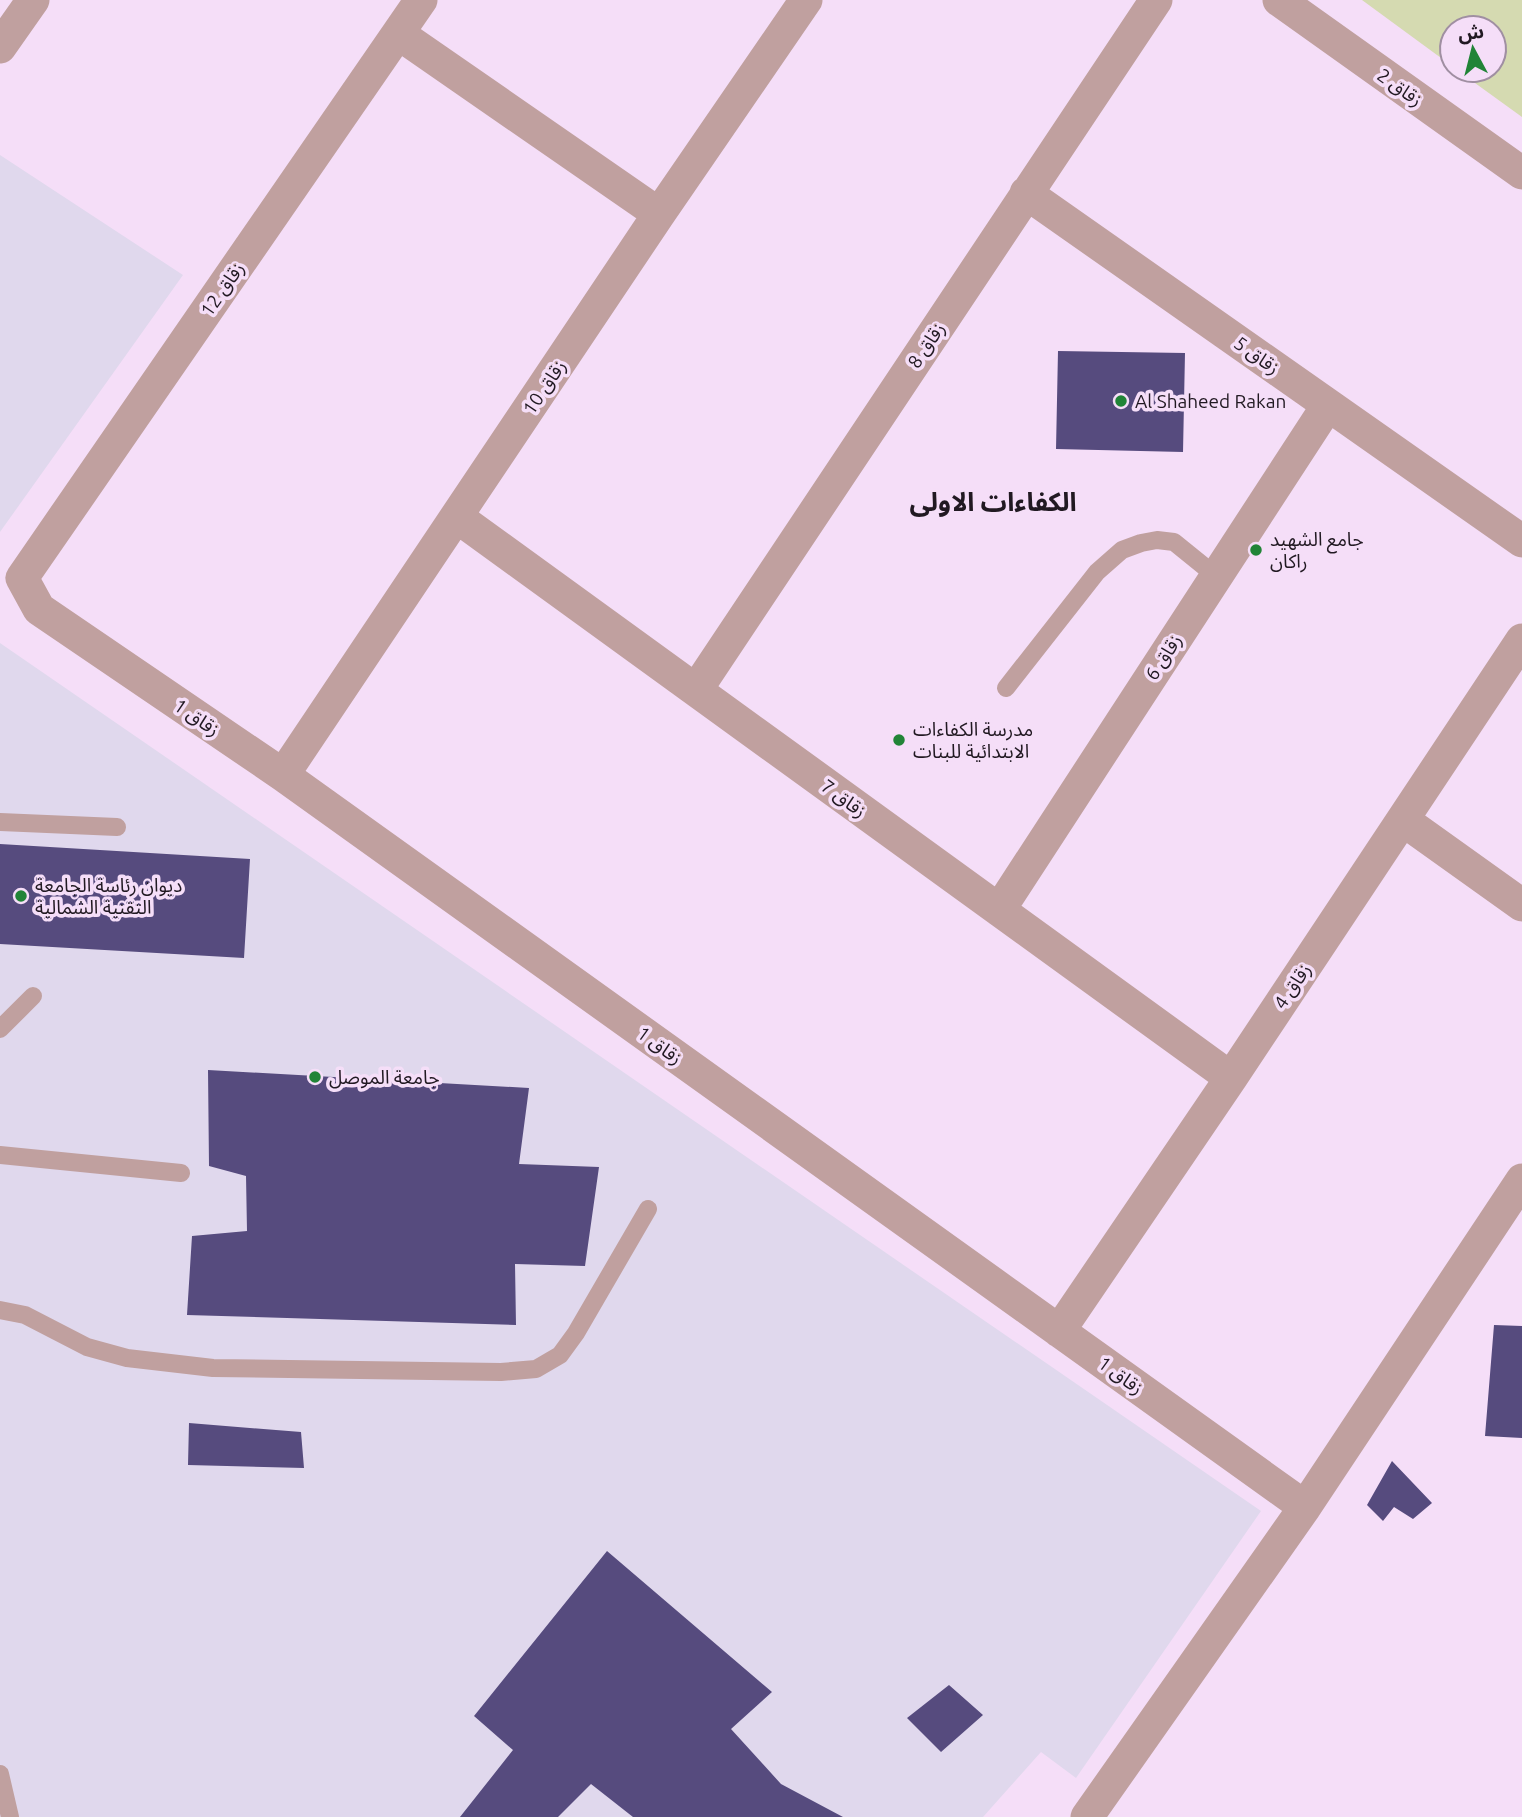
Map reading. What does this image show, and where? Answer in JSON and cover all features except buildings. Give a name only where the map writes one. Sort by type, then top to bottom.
[{"type":"street","points":[[0,47],[33,0]]},
{"type":"street","name":"زقاق 12","points":[[22,578],[421,0]]},
{"type":"street","name":"زقاق 10","points":[[283,775],[659,214],[806,0]]},
{"type":"street","name":"زقاق 8","points":[[696,690],[1156,0]]},
{"type":"street","name":"زقاق 2","points":[[1279,0],[1522,173]]},
{"type":"street","points":[[399,34],[659,214]]},
{"type":"street","name":"زقاق 5","points":[[1026,193],[1522,541]]},
{"type":"street","name":"زقاق 6","points":[[999,910],[1328,405]]},
{"type":"street","name":"زقاق 7","points":[[457,517],[1231,1078]]},
{"type":"street","name":"زقاق 1","points":[[22,578],[39,609],[283,775],[1305,1507]]},
{"type":"street","name":"زقاق 4","points":[[1059,1331],[1522,640]]},
{"type":"street","points":[[1403,820],[1522,905]]},
{"type":"street","points":[[1087,1817],[1305,1507],[1522,1180]]},
{"type":"lane","points":[[1006,688],[1097,572],[1122,551],[1157,540],[1174,542],[1216,576]]},
{"type":"lane","points":[[0,822],[117,827]]},
{"type":"lane","points":[[0,1029],[33,996]]},
{"type":"lane","points":[[0,1155],[181,1173]]},
{"type":"lane","points":[[0,1310],[25,1315],[87,1347],[127,1358],[213,1368],[501,1372],[536,1369],[561,1355],[576,1334],[648,1209]]},
{"type":"lane","points":[[0,1774],[10,1817]]},
{"type":"shaded area","points":[[0,155],[183,275],[0,532]]},
{"type":"shaded area","name":"جامعة الموصل","points":[[0,643],[1261,1511],[1076,1778],[1041,1752],[983,1817],[0,1817]]},
{"type":"green space","points":[[1362,0],[1522,0],[1522,117],[1476,84],[1508,84],[1508,14],[1438,14],[1438,56]]},
{"type":"place","name":"Al Shaheed Rakan","points":[[1121,401]]},
{"type":"place","name":"جامع الشهيد راكان","points":[[1256,550]]},
{"type":"place","name":"مدرسة الكفاءات الابتدائية للبنات","points":[[899,740]]},
{"type":"place","name":"ديوان رئاسة الجامعة التقنية الشمالية","points":[[21,896]]},
{"type":"place","name":"جامعة الموصل","points":[[315,1077]]},
{"type":"district","name":"الكفاءات الاولى","points":[[993,501]]}]
